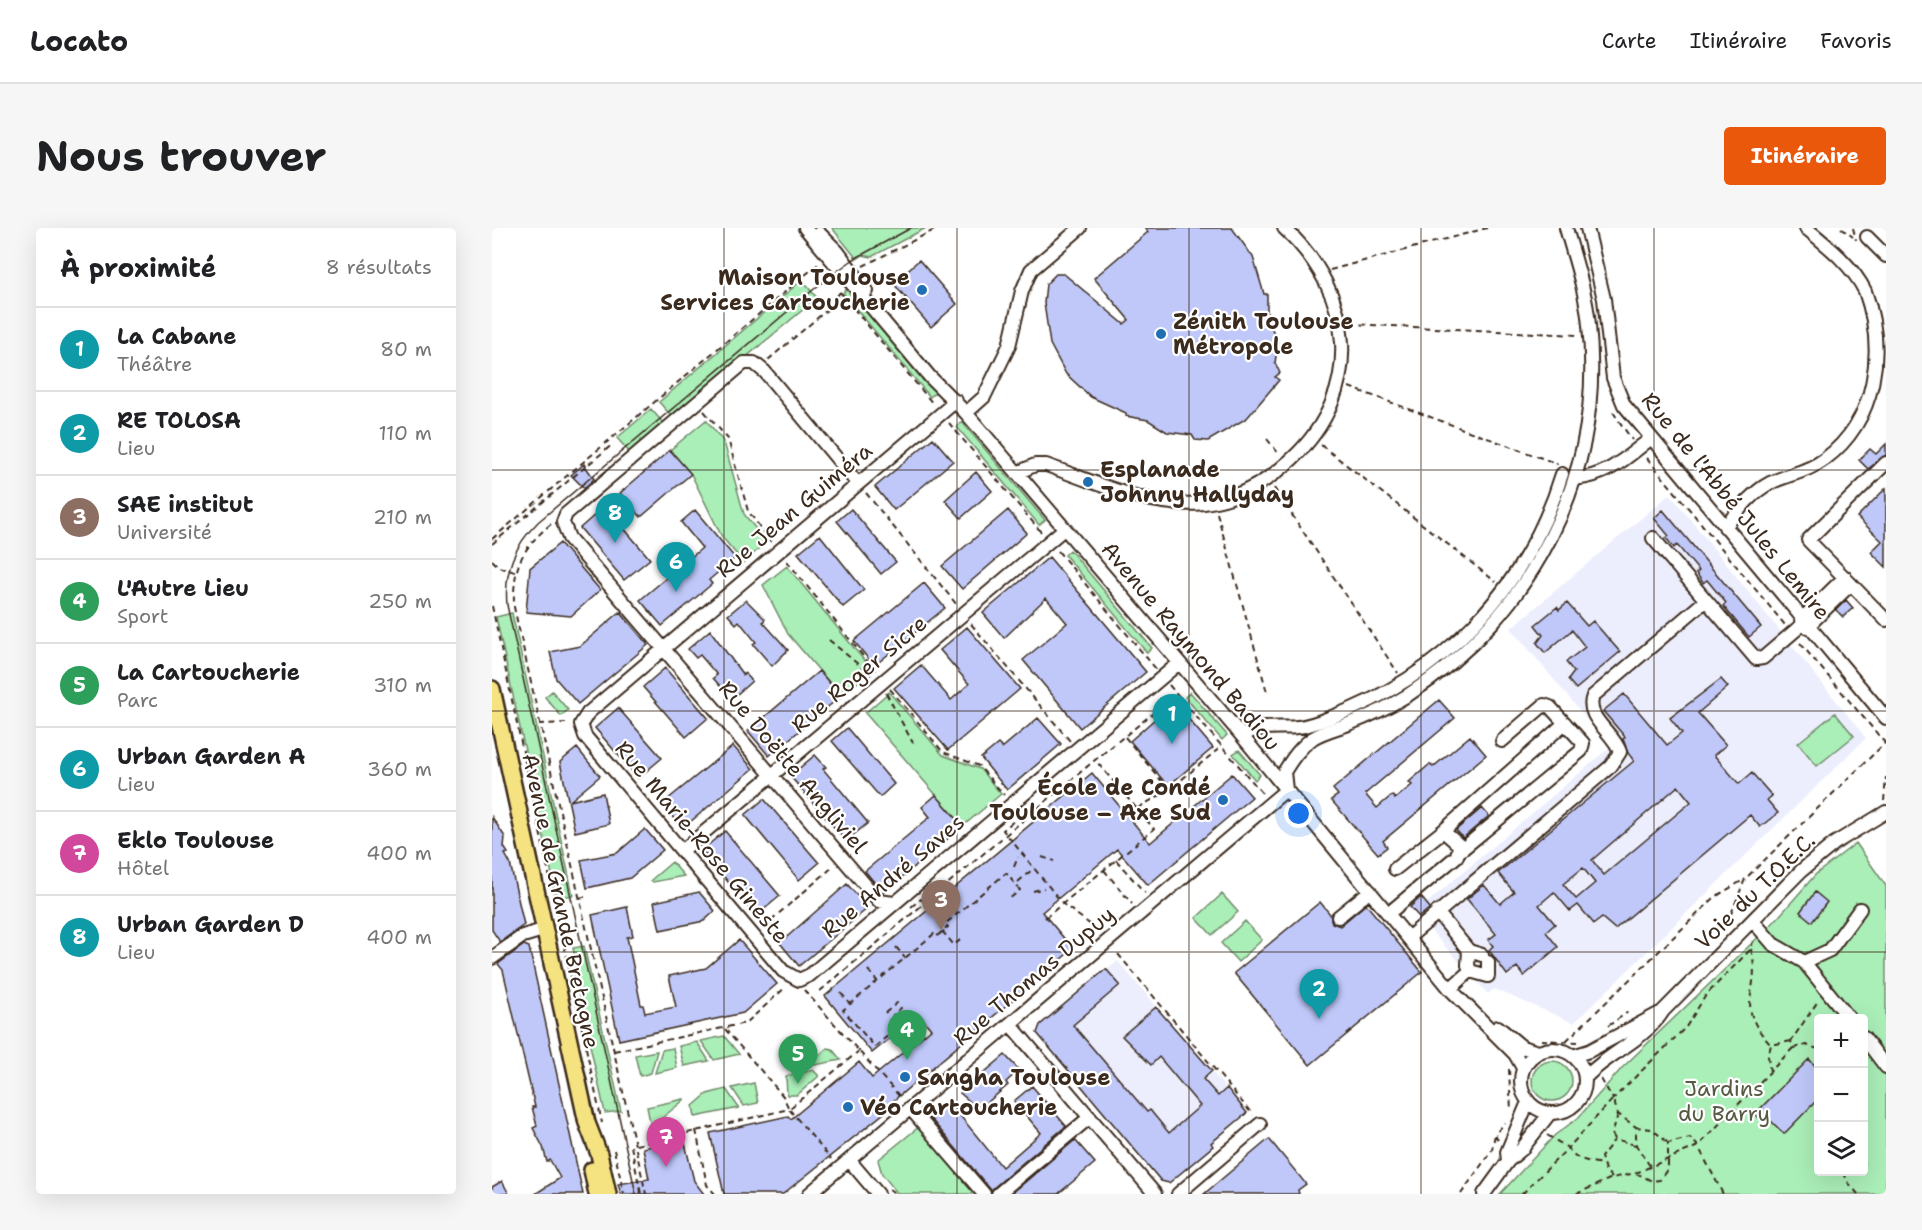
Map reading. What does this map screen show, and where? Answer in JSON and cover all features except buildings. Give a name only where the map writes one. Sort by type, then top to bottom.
[{"type":"main road","name":"Avenue de Grande Bretagne","points":[[492,688],[543,930],[587,1123],[599,1154],[608,1194]]},
{"type":"main road","name":"Avenue de Grande Bretagne","points":[[587,1123],[589,1156],[597,1194]]},
{"type":"street","name":"Avenue Raymond Badiou","points":[[805,228],[930,377],[966,413],[1242,736],[1366,894],[1391,915],[1453,986],[1519,1051],[1523,1068]]},
{"type":"street","name":"Avenue Raymond Badiou","points":[[814,228],[838,252],[935,372],[956,402]]},
{"type":"street","points":[[966,413],[984,397],[1010,346],[1022,291],[1031,270],[1080,228]]},
{"type":"street","points":[[1017,473],[1035,465],[1046,465],[1137,496],[1189,504],[1238,495],[1268,479],[1287,464],[1312,439],[1331,408],[1340,383],[1343,358],[1339,324],[1321,273],[1312,256],[1284,228]]},
{"type":"street","points":[[1286,790],[1284,772],[1315,736],[1352,723],[1407,696],[1456,661],[1480,639],[1531,575],[1553,536],[1576,475],[1589,408],[1590,335],[1587,309],[1566,228]]},
{"type":"street","name":"Rue de l'Abbé Jules Lemire","points":[[1587,228],[1604,299],[1613,378],[1624,405],[1804,623],[1886,718]]},
{"type":"street","points":[[1725,528],[1761,488],[1814,466],[1836,450],[1866,414],[1875,394],[1880,360],[1880,337],[1866,292],[1848,266],[1806,228]]},
{"type":"street","points":[[1867,237],[1886,256]]},
{"type":"street","name":"Rue Doëtte Angliviel","points":[[858,484],[765,372],[754,363],[744,363],[566,514],[563,522],[569,538],[879,902],[894,903]]},
{"type":"street","name":"Rue Jean Guiméra","points":[[579,724],[588,712],[956,402]]},
{"type":"street","points":[[1576,475],[1603,474],[1619,465],[1650,439]]},
{"type":"street","points":[[1886,463],[1808,540],[1886,620]]},
{"type":"street","points":[[1242,736],[1259,727],[1301,727],[1361,705],[1404,682],[1465,637],[1505,588],[1541,532],[1562,474]]},
{"type":"street","name":"Rue Roger Sicre","points":[[682,851],[1064,529]]},
{"type":"street","points":[[1653,538],[1756,659],[1763,658],[1792,634],[1848,581]]},
{"type":"street","points":[[1410,936],[1618,758],[1620,752],[1617,743],[1591,708],[1593,696],[1705,601]]},
{"type":"street","name":"Rue André Saves","points":[[796,983],[810,975],[1179,663]]},
{"type":"street","points":[[1391,915],[1460,851],[1581,751],[1583,743],[1550,706],[1544,705],[1502,741]]},
{"type":"street","points":[[1395,869],[1443,831],[1565,723]]},
{"type":"street","name":"Rue Marie-Rose Gineste","points":[[579,724],[585,736],[783,971],[796,983]]},
{"type":"street","name":"Rue Thomas Dupuy","points":[[809,1194],[1286,790]]},
{"type":"street","name":"Voie du T.O.E.C.","points":[[1585,1078],[1597,1065],[1656,1022],[1663,1011],[1801,871],[1834,843],[1885,808]]},
{"type":"street","points":[[1443,831],[1459,845],[1460,851]]},
{"type":"street","points":[[1338,917],[1366,894]]},
{"type":"street","points":[[1804,962],[1830,950],[1860,909]]},
{"type":"street","points":[[1437,912],[1469,951],[1485,959],[1488,976],[1470,971]]},
{"type":"street","points":[[1753,921],[1773,944],[1804,962],[1846,1014]]},
{"type":"street","points":[[492,958],[523,936],[543,930]]},
{"type":"street","points":[[1469,951],[1470,971]]},
{"type":"street","points":[[1453,986],[1470,971]]},
{"type":"street","name":"Voie du T.O.E.C.","points":[[1573,1056],[1589,1051],[1663,1011]]},
{"type":"street","points":[[1010,1024],[1155,1194]]},
{"type":"street","points":[[1868,1044],[1886,1067]]},
{"type":"street","points":[[1556,1049],[1573,1056],[1579,1062],[1585,1078],[1579,1099],[1561,1112],[1550,1113],[1528,1102],[1521,1086],[1523,1068],[1538,1052],[1556,1049]]},
{"type":"street","name":"Avenue Raymond Badiou","points":[[1519,1051],[1538,1052]]},
{"type":"street","points":[[1508,1161],[1508,1152],[1528,1102]]},
{"type":"street","points":[[910,1108],[984,1194]]},
{"type":"street","points":[[1484,1194],[1508,1161],[1521,1150],[1550,1113]]},
{"type":"street","points":[[998,1194],[1090,1117]]},
{"type":"street","points":[[1178,1194],[1260,1124]]},
{"type":"street","points":[[849,1160],[878,1194]]},
{"type":"path","points":[[862,267],[938,228]]},
{"type":"path","points":[[1321,273],[1487,228]]},
{"type":"path","points":[[1841,228],[1854,238]]},
{"type":"path","points":[[492,538],[506,530],[817,265],[818,256]]},
{"type":"path","points":[[840,292],[1270,804]]},
{"type":"path","points":[[895,307],[906,297]]},
{"type":"path","points":[[1339,324],[1590,335]]},
{"type":"path","points":[[1340,383],[1576,475]]},
{"type":"path","points":[[709,417],[728,439],[748,511],[771,542]]},
{"type":"path","points":[[1312,439],[1505,588]]},
{"type":"path","points":[[1267,440],[1287,464]]},
{"type":"path","points":[[492,544],[613,444]]},
{"type":"path","points":[[1268,479],[1404,682]]},
{"type":"path","points":[[1214,501],[1267,692]]},
{"type":"path","points":[[558,518],[536,536],[525,550],[515,572],[514,607],[646,1194]]},
{"type":"path","points":[[492,560],[499,567],[515,572]]},
{"type":"path","points":[[492,606],[601,1115]]},
{"type":"path","points":[[1566,1041],[1715,897],[1745,879],[1886,743],[1771,608]]},
{"type":"path","points":[[820,991],[1177,694]]},
{"type":"path","points":[[539,724],[579,724]]},
{"type":"path","points":[[1125,736],[1169,790]]},
{"type":"path","points":[[1137,809],[1169,790],[1222,746]]},
{"type":"path","points":[[1045,918],[1154,829],[1095,760]]},
{"type":"path","points":[[1885,808],[1886,777]]},
{"type":"path","points":[[1021,815],[1003,830],[1063,904],[1099,931]]},
{"type":"path","points":[[1014,867],[1018,857]]},
{"type":"path","points":[[1042,857],[1054,861]]},
{"type":"path","points":[[763,927],[843,859]]},
{"type":"path","points":[[1116,860],[1145,893]]},
{"type":"path","points":[[1018,882],[1034,868]]},
{"type":"path","points":[[1104,870],[1132,904]]},
{"type":"path","points":[[885,1013],[897,1003],[901,1008],[893,1015],[901,1024],[875,1047],[843,1010],[935,933],[937,936],[948,927],[945,924],[1006,873],[1020,890],[1008,900]]},
{"type":"path","points":[[1731,914],[1745,879]]},
{"type":"path","points":[[1033,891],[1044,888]]},
{"type":"path","points":[[579,898],[589,896]]},
{"type":"path","points":[[942,931],[954,945],[964,937]]},
{"type":"path","points":[[1754,938],[1751,949],[1753,985],[1749,1006],[1752,1021],[1771,1045]]},
{"type":"path","points":[[896,946],[905,958]]},
{"type":"path","points":[[1522,1194],[1686,1027],[1706,995],[1751,949]]},
{"type":"path","points":[[1118,954],[1260,1124]]},
{"type":"path","points":[[868,970],[877,981]]},
{"type":"path","points":[[614,1051],[746,1023],[785,987],[796,983],[860,1050],[910,1108]]},
{"type":"path","points":[[1771,1045],[1791,1041],[1820,998],[1828,991]]},
{"type":"path","points":[[841,993],[850,1004]]},
{"type":"path","points":[[1600,1032],[1628,1012]]},
{"type":"path","points":[[724,1028],[783,1096],[789,1109],[833,1161]]},
{"type":"path","points":[[1511,1115],[1508,1072],[1519,1051],[1530,1040],[1582,1042]]},
{"type":"path","points":[[1791,1041],[1793,1048]]},
{"type":"path","points":[[1770,1072],[1768,1056],[1771,1045]]},
{"type":"path","points":[[1576,1194],[1611,1178],[1636,1173],[1698,1146],[1793,1048],[1806,1045],[1814,1048]]},
{"type":"path","points":[[635,1145],[789,1109],[860,1050]]},
{"type":"path","points":[[1599,1077],[1607,1093],[1613,1099],[1618,1114],[1636,1127],[1652,1129],[1668,1143],[1668,1168],[1660,1180],[1652,1181],[1636,1173]]},
{"type":"path","points":[[1615,1139],[1612,1130],[1618,1114]]},
{"type":"path","points":[[1636,1127],[1636,1145],[1650,1166]]},
{"type":"path","points":[[696,1131],[707,1185],[715,1194]]},
{"type":"path","points":[[1542,1133],[1568,1148],[1574,1157],[1581,1161],[1602,1164]]},
{"type":"path","points":[[1461,1194],[1492,1150],[1495,1134]]},
{"type":"path","points":[[1668,1143],[1690,1137],[1698,1146],[1723,1194]]},
{"type":"path","points":[[1615,1139],[1636,1145]]},
{"type":"path","points":[[1611,1178],[1602,1164],[1601,1157],[1615,1139]]},
{"type":"path","points":[[631,1146],[641,1194]]},
{"type":"path","points":[[614,1150],[624,1194]]},
{"type":"path","points":[[1845,1176],[1858,1194]]},
{"type":"shaded area","points":[[1670,494],[1866,738],[1574,1023],[1494,989],[1488,994],[1415,913],[1610,747],[1511,628]]},
{"type":"shaded area","points":[[1118,961],[1247,1113],[1169,1183],[1161,1181],[1037,1033],[1040,1025]]},
{"type":"green space","points":[[832,228],[926,228],[871,257],[863,255],[857,259]]},
{"type":"green space","points":[[802,280],[817,298],[673,418],[659,402]]},
{"type":"green space","points":[[849,287],[937,391],[930,397],[843,293]]},
{"type":"green space","points":[[651,409],[665,425],[631,454],[617,438]]},
{"type":"green space","points":[[706,420],[724,442],[744,514],[766,542],[744,563],[722,537],[692,476],[670,450]]},
{"type":"green space","points":[[962,422],[1045,520],[1039,525],[957,427]]},
{"type":"green space","points":[[1070,550],[1152,648],[1147,653],[1065,555]]},
{"type":"green space","points":[[787,566],[872,670],[841,696],[788,634],[763,585]]},
{"type":"green space","points":[[512,613],[573,895],[557,898],[496,617]]},
{"type":"green space","points":[[552,691],[568,710],[561,716],[545,697]]},
{"type":"green space","points":[[889,692],[943,755],[980,769],[1001,794],[963,826],[865,713]]},
{"type":"green space","points":[[1190,692],[1227,735],[1222,740],[1185,697]]},
{"type":"green space","points":[[1835,713],[1854,736],[1817,766],[1798,743]]},
{"type":"green space","points":[[1239,750],[1260,775],[1255,780],[1233,754]]},
{"type":"green space","name":"Jardins du Barry","points":[[1856,843],[1886,886],[1886,1194],[1500,1194],[1555,1135],[1578,1118],[1622,1068],[1775,921],[1816,874]]},
{"type":"green space","points":[[672,862],[684,876],[653,882],[651,880]]},
{"type":"green space","points":[[1222,894],[1238,912],[1212,935],[1196,918]]},
{"type":"green space","points":[[1245,921],[1262,940],[1238,962],[1221,943]]},
{"type":"green space","points":[[584,946],[621,1111],[605,1113],[571,959],[575,958],[573,948]]},
{"type":"green space","points":[[724,1036],[739,1054],[714,1060],[701,1041]]},
{"type":"green space","points":[[697,1042],[709,1061],[684,1066],[679,1046]]},
{"type":"green space","points":[[673,1048],[677,1068],[655,1073],[662,1050]]},
{"type":"green space","points":[[827,1048],[832,1049],[841,1060],[815,1065],[812,1062]]},
{"type":"green space","points":[[657,1051],[651,1073],[640,1076],[635,1055]]},
{"type":"green space","points":[[1552,1061],[1566,1067],[1572,1081],[1566,1095],[1552,1101],[1538,1095],[1532,1081],[1538,1067]]},
{"type":"green space","points":[[813,1070],[819,1076],[797,1095],[787,1095],[786,1076]]},
{"type":"green space","points":[[754,1083],[758,1103],[744,1106],[732,1088]]},
{"type":"green space","points":[[726,1089],[739,1108],[695,1117],[693,1106],[707,1094]]},
{"type":"green space","points":[[684,1100],[651,1127],[647,1107]]},
{"type":"green space","points":[[920,1126],[977,1194],[898,1194],[882,1174],[878,1160]]},
{"type":"tram line","points":[[636,1194],[507,605],[509,570],[523,540],[538,522],[826,279],[854,259],[911,228]]},
{"type":"place","name":"Maison Toulouse Services Cartoucherie","points":[[922,290]]},
{"type":"place","name":"Zénith Toulouse Métropole","points":[[1161,334]]},
{"type":"place","name":"Esplanade Johnny Hallyday","points":[[1088,482]]},
{"type":"place","name":"Urban Garden D","points":[[615,543]]},
{"type":"place","name":"Urban Garden A","points":[[676,592]]},
{"type":"place","name":"La Cabane","points":[[1172,744]]},
{"type":"place","name":"École de Condé Toulouse – Axe Sud","points":[[1223,800]]},
{"type":"place","name":"SAE institut","points":[[941,930]]},
{"type":"place","name":"RE TOLOSA","points":[[1319,1019]]},
{"type":"place","name":"L'Autre Lieu","points":[[907,1060]]},
{"type":"place","name":"Sangha Toulouse","points":[[905,1077]]},
{"type":"place","name":"La Cartoucherie","points":[[798,1084]]},
{"type":"place","name":"Véo Cartoucherie","points":[[848,1107]]},
{"type":"place","name":"Eklo Toulouse","points":[[666,1167]]}]
